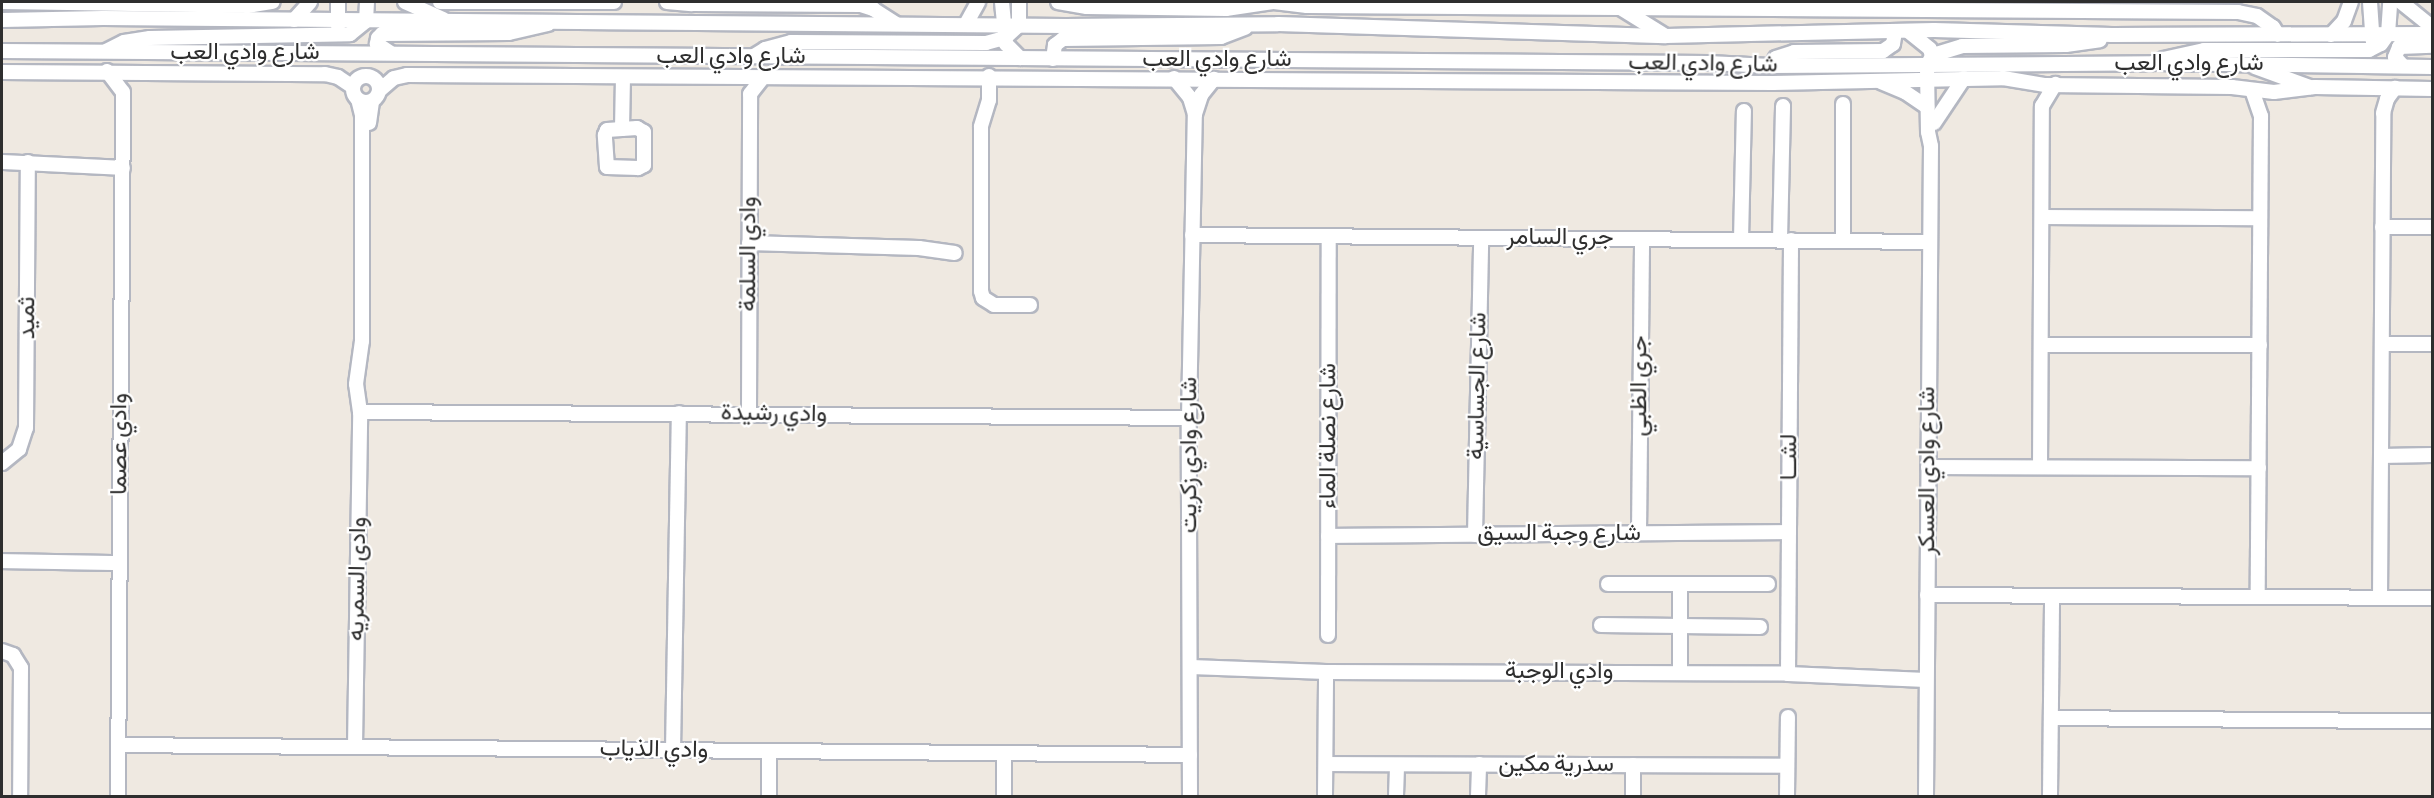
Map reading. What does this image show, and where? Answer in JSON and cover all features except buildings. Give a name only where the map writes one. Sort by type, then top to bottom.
[{"type":"street","points":[[2,2],[247,6],[273,2]]},
{"type":"street","points":[[294,20],[310,2]]},
{"type":"street","points":[[338,2],[338,35],[344,47],[358,53]]},
{"type":"street","points":[[104,52],[124,42],[150,38],[338,35],[355,32],[366,21],[367,2]]},
{"type":"street","points":[[405,2],[447,21]]},
{"type":"street","points":[[440,2],[614,2]]},
{"type":"street","points":[[641,21],[668,2],[861,5],[873,9],[896,24]]},
{"type":"street","points":[[966,24],[978,2]]},
{"type":"street","points":[[1002,2],[1004,32],[1010,50],[1020,58]]},
{"type":"street","points":[[753,57],[765,50],[792,42],[986,43],[1019,25],[1019,2]]},
{"type":"street","name":"شارع وادي العب","points":[[1058,2],[1098,8],[1226,9],[1274,2],[1307,6],[1621,8],[1767,5],[2238,12],[2257,16],[2272,27],[2278,35]]},
{"type":"street","points":[[2331,35],[2344,21],[2352,2]]},
{"type":"street","points":[[2370,2],[2374,41],[2387,66]]},
{"type":"street","points":[[2388,34],[2390,2]]},
{"type":"street","points":[[2401,2],[2418,18],[2433,27]]},
{"type":"street","points":[[1241,6],[1278,24]]},
{"type":"street","points":[[1066,26],[1098,8]]},
{"type":"street","points":[[1621,8],[1666,36]]},
{"type":"street","name":"شارع وادي العب","points":[[2,20],[555,20],[966,24],[1004,32]]},
{"type":"street","points":[[392,54],[377,44],[382,34],[509,33],[538,28],[555,20]]},
{"type":"street","name":"شارع وادي العب","points":[[1019,25],[1278,24],[1666,36],[1902,31],[2112,35],[2331,35],[2374,41]]},
{"type":"street","points":[[1053,59],[1054,45],[1063,39],[1221,37],[1250,25]]},
{"type":"street","points":[[1771,66],[1776,58],[1794,52],[1882,51],[1893,44],[1902,31],[1925,43],[1931,68]]},
{"type":"street","points":[[2153,63],[2182,53],[2204,50],[2357,52],[2388,34],[2433,34]]},
{"type":"street","points":[[2,72],[145,71],[324,74],[338,77],[366,94],[400,75],[989,76],[1233,80],[1773,83],[1873,80],[1931,68],[1962,45],[2078,45],[2112,35]]},
{"type":"street","points":[[2403,66],[2395,57],[2399,47],[2433,46]]},
{"type":"street","name":"شارع وادي العب","points":[[2,51],[1708,63],[1931,68],[2099,63],[2433,67]]},
{"type":"street","points":[[446,75],[480,54]]},
{"type":"street","points":[[558,56],[601,76]]},
{"type":"street","points":[[886,76],[912,59]]},
{"type":"street","points":[[1118,59],[1158,78]]},
{"type":"street","points":[[1233,80],[1273,60]]},
{"type":"street","points":[[1708,63],[1773,83]]},
{"type":"street","points":[[2070,84],[2099,63]]},
{"type":"street","points":[[2247,63],[2296,83],[2314,87]]},
{"type":"street","points":[[1931,68],[1964,78],[2007,78],[2032,84],[2274,92],[2314,87],[2433,89]]},
{"type":"street","name":"شارع وادي العسكر","points":[[1931,68],[1927,107],[1931,146]]},
{"type":"street","name":"شارع وادي العسكر","points":[[1926,796],[1928,242],[1931,146],[1934,123],[1931,68]]},
{"type":"street","points":[[107,71],[123,92],[145,71]]},
{"type":"street","points":[[734,77],[750,94],[764,76]]},
{"type":"street","points":[[989,76],[989,100],[981,127],[981,291],[983,298],[990,304],[1030,305]]},
{"type":"street","points":[[622,129],[623,77]]},
{"type":"street","name":"شارع وادي زكريت","points":[[1174,78],[1186,90],[1195,114]]},
{"type":"street","points":[[1934,123],[1964,78]]},
{"type":"street","name":"شارع وادي زكريت","points":[[1190,796],[1189,418],[1195,114],[1201,95],[1214,79]]},
{"type":"street","points":[[1873,80],[1905,92],[1927,107]]},
{"type":"street","points":[[2032,84],[2042,106],[2040,467]]},
{"type":"street","points":[[2042,106],[2055,84]]},
{"type":"street","points":[[2367,88],[2380,101],[2383,113],[2380,598]]},
{"type":"street","points":[[2383,113],[2387,99],[2395,88]]},
{"type":"street","points":[[2252,90],[2261,116],[2258,597]]},
{"type":"street","name":"وادي عصما","points":[[118,796],[123,92]]},
{"type":"street","points":[[2261,116],[2274,92]]},
{"type":"street","name":"وادى السمريه","points":[[355,747],[360,412],[364,399],[368,332],[366,94]]},
{"type":"street","name":"وادي السلمة","points":[[748,413],[750,94]]},
{"type":"street","points":[[1843,104],[1843,241]]},
{"type":"street","name":"لشــا","points":[[1783,106],[1789,532],[1788,674]]},
{"type":"street","points":[[1741,240],[1744,111]]},
{"type":"street","points":[[2,162],[123,168]]},
{"type":"street","name":"ثميد","points":[[2,464],[19,449],[26,428],[28,162]]},
{"type":"street","points":[[2042,217],[2260,218]]},
{"type":"street","points":[[2382,227],[2433,227]]},
{"type":"street","name":"جري السامر","points":[[1192,236],[1928,242]]},
{"type":"street","name":"شارع نصلة الماء","points":[[1328,635],[1329,237]]},
{"type":"street","name":"شارع الجساسية","points":[[1475,535],[1481,238]]},
{"type":"street","name":"جري الظبي","points":[[1640,533],[1642,239]]},
{"type":"street","points":[[749,243],[919,248],[955,253]]},
{"type":"street","points":[[2382,344],[2433,344]]},
{"type":"street","points":[[2041,345],[2260,345]]},
{"type":"street","name":"وادي رشيدة","points":[[360,412],[748,413],[1189,418]]},
{"type":"street","points":[[673,750],[679,413]]},
{"type":"street","points":[[2381,456],[2433,456]]},
{"type":"street","points":[[1928,467],[2259,468]]},
{"type":"street","name":"شارع وجبة السيق","points":[[1329,536],[1789,532]]},
{"type":"street","points":[[2,561],[119,563]]},
{"type":"street","points":[[1608,584],[1680,586],[1768,584]]},
{"type":"street","points":[[1680,586],[1680,673]]},
{"type":"street","points":[[1927,595],[2433,598]]},
{"type":"street","points":[[2050,796],[2052,596]]},
{"type":"street","points":[[1601,625],[1760,627]]},
{"type":"street","points":[[2,651],[13,655],[21,668],[20,796]]},
{"type":"street","name":"وادي الوجبة","points":[[1191,667],[1326,672],[1788,674],[1926,680]]},
{"type":"street","points":[[1325,796],[1326,672]]},
{"type":"street","points":[[1787,796],[1788,717]]},
{"type":"street","points":[[2051,718],[2433,721]]},
{"type":"street","name":"وادي الذياب","points":[[118,746],[1190,755]]},
{"type":"street","points":[[769,752],[769,796]]},
{"type":"street","points":[[1004,753],[1004,796]]},
{"type":"street","name":"سدرية مكين","points":[[1326,764],[1787,766]]},
{"type":"street","points":[[1478,796],[1479,764]]},
{"type":"street","points":[[1396,796],[1397,765]]},
{"type":"street","points":[[1633,796],[1634,765]]}]
